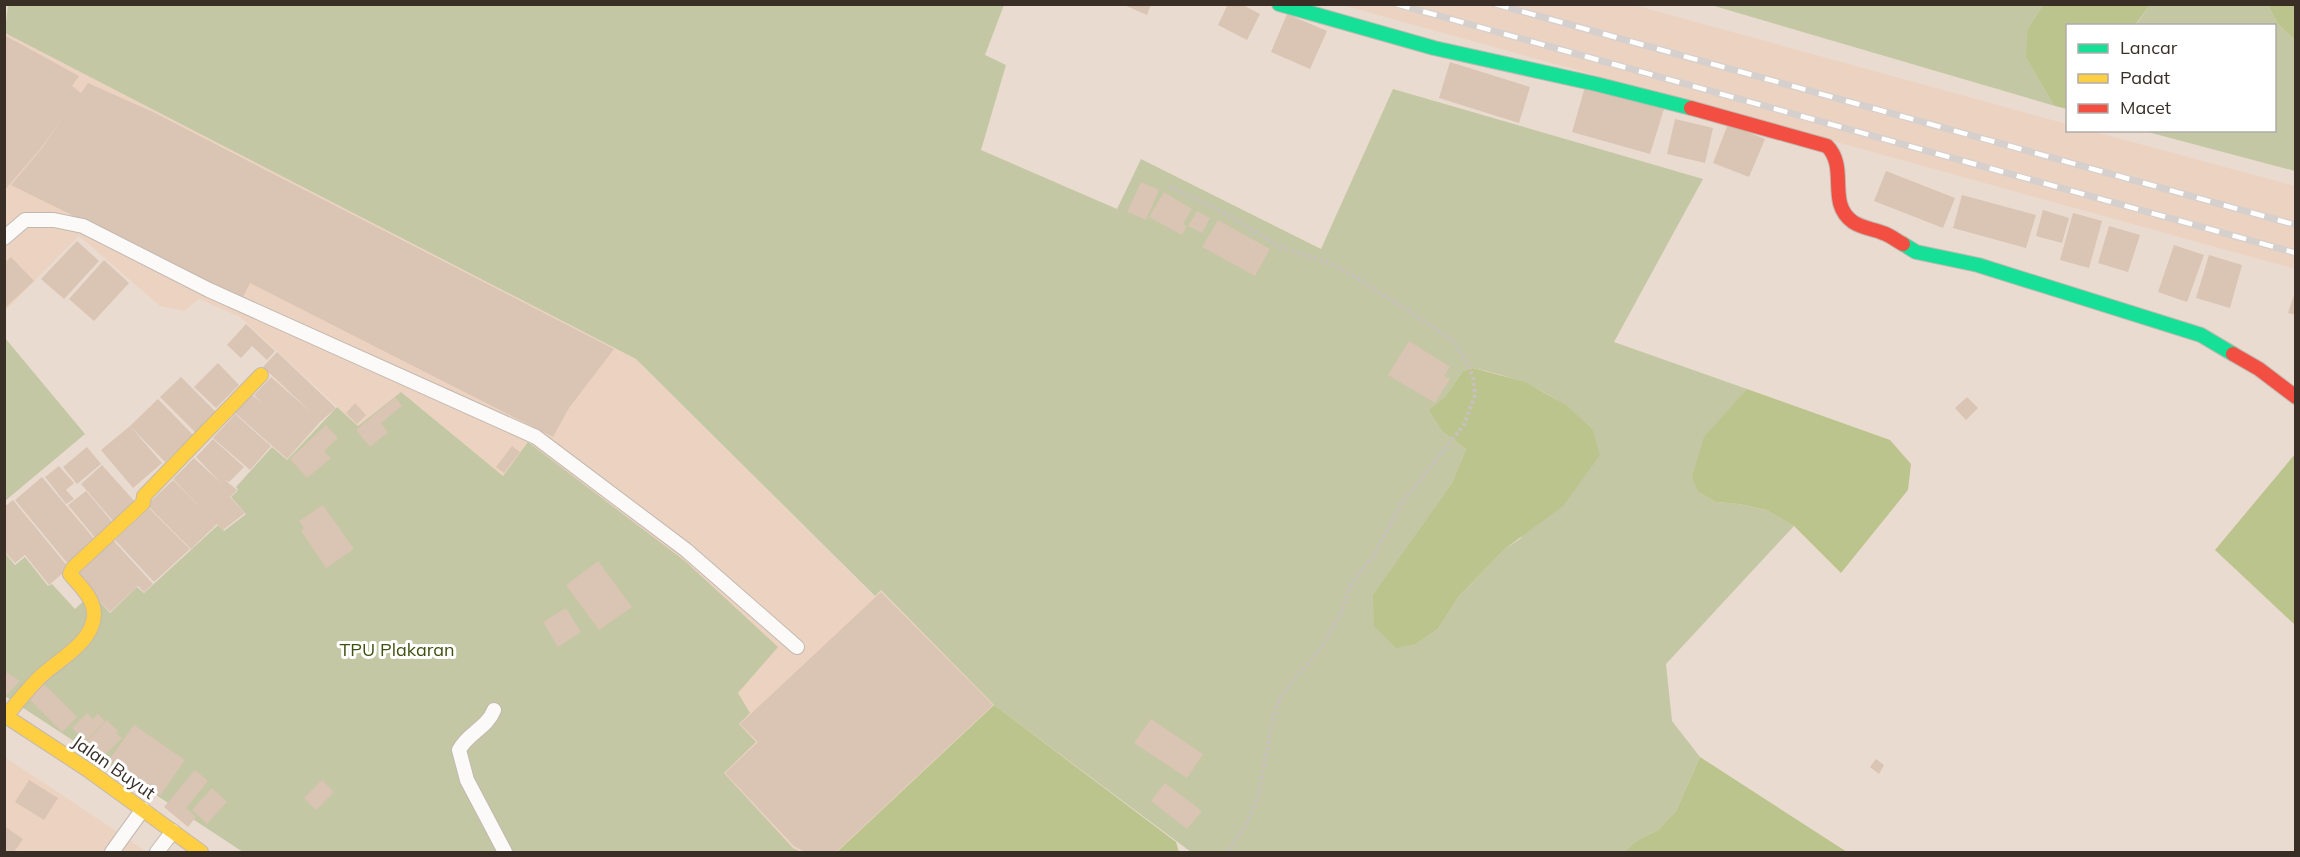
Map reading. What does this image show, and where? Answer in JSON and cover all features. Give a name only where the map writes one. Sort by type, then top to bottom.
[{"type":"street","points":[[1279,4],[1434,48],[1596,84],[1771,129],[1827,146],[1835,154],[1838,165],[1838,197],[1851,221],[1867,229],[1884,233],[1916,252],[1978,265],[2201,335],[2259,369],[2295,397]]},
{"type":"street","points":[[5,715],[43,674],[67,656],[92,626],[94,612],[91,600],[70,574],[73,568],[143,503],[144,496],[261,375]]},
{"type":"street","name":"Jalan Buyut","points":[[5,715],[88,770],[201,852]]},
{"type":"lane","points":[[4,238],[25,220],[54,220],[83,226],[209,290],[536,437],[686,550],[797,647]]},
{"type":"lane","points":[[494,710],[485,724],[463,743],[459,750],[467,780],[505,852]]},
{"type":"lane","points":[[112,852],[143,809]]},
{"type":"lane","points":[[157,852],[173,831]]},
{"type":"path","points":[[1169,187],[1216,208],[1280,247],[1321,260],[1349,273],[1429,324],[1453,341],[1466,360],[1473,378],[1475,395],[1464,425],[1401,504],[1374,555],[1351,584],[1340,615],[1321,648],[1281,696],[1272,718],[1258,797],[1246,825],[1228,852]]},
{"type":"shaded area","points":[[1342,5],[1634,5],[2066,124],[2066,132],[2096,132],[2295,186],[2295,269]]},
{"type":"shaded area","points":[[5,33],[636,359],[874,596],[881,590],[994,705],[837,852],[801,852],[793,848],[724,773],[739,724],[737,693],[777,647],[528,443],[503,476],[401,392],[358,426],[240,317],[199,299],[184,311],[160,306],[79,236],[5,311]]},
{"type":"shaded area","points":[[4,757],[64,796],[147,852],[5,852]]},
{"type":"green space","points":[[8,4],[1004,5],[985,55],[1006,65],[981,150],[1117,209],[1141,159],[1321,249],[1393,89],[1703,179],[1614,342],[1747,389],[1728,412],[1693,477],[1698,492],[1716,502],[1766,510],[1794,526],[1666,664],[1672,721],[1700,757],[1676,811],[1658,830],[1636,841],[1624,852],[1191,852],[994,705],[881,590],[875,596],[636,359],[5,33]],"holes":[[[1473,368],[1508,377],[1537,389],[1564,405],[1592,428],[1520,539],[1506,548],[1459,596],[1438,629],[1416,644],[1451,485],[1466,449],[1443,432],[1444,398],[1463,371]]]},
{"type":"green space","points":[[1711,5],[2043,5],[2028,28],[2055,106]]},
{"type":"green space","points":[[2043,5],[2150,5],[2136,24],[2066,24],[2066,109],[2055,106],[2026,57],[2028,28]]},
{"type":"green space","points":[[2150,5],[2268,5],[2277,23],[2295,40],[2295,171],[2148,132],[2276,132],[2276,24],[2136,24]]},
{"type":"green space","points":[[2268,5],[2295,5],[2295,40],[2277,23]]},
{"type":"green space","points":[[5,338],[85,434],[4,501]]},
{"type":"green space","points":[[1473,368],[1525,382],[1566,405],[1592,428],[1600,455],[1563,506],[1506,548],[1459,596],[1438,629],[1416,644],[1396,648],[1374,626],[1373,595],[1451,485],[1466,449],[1443,432],[1429,410],[1444,398],[1463,371]]},
{"type":"green space","points":[[1747,389],[1890,440],[1911,464],[1908,490],[1841,573],[1794,526],[1766,510],[1716,502],[1698,492],[1692,477],[1704,437]]},
{"type":"green space","name":"TPU Plakaran","points":[[401,392],[503,476],[528,442],[685,561],[778,647],[738,693],[750,713],[739,724],[756,742],[724,773],[793,848],[801,852],[243,852],[5,696],[4,552],[15,565],[25,557],[48,586],[52,584],[75,609],[92,593],[110,613],[137,587],[144,593],[218,525],[224,531],[246,514],[231,497],[238,490],[236,487],[272,447],[287,460],[337,407],[358,426]]},
{"type":"green space","points":[[2295,454],[2295,625],[2215,550]]},
{"type":"green space","points":[[994,705],[1176,842],[1179,852],[837,852]]},
{"type":"green space","points":[[1700,757],[1847,852],[1624,852],[1636,841],[1658,830],[1676,811]]},
{"type":"building","points":[[1122,4],[1151,4],[1147,15]]},
{"type":"building","points":[[1228,4],[1241,4],[1260,14],[1247,40],[1218,25]]},
{"type":"building","points":[[1287,14],[1327,31],[1310,69],[1271,52]]},
{"type":"building","points":[[4,35],[79,76],[72,86],[81,93],[88,83],[153,112],[614,349],[569,408],[553,437],[250,283],[242,299],[11,185],[42,148],[65,114],[41,148],[4,191]]},
{"type":"building","points":[[1450,62],[1530,87],[1519,123],[1439,98]]},
{"type":"building","points":[[1585,87],[1664,109],[1650,154],[1572,132]]},
{"type":"building","points":[[1675,119],[1713,128],[1705,163],[1667,154]]},
{"type":"building","points":[[1728,124],[1765,139],[1749,177],[1713,163]]},
{"type":"building","points":[[1886,171],[1955,198],[1943,228],[1874,201]]},
{"type":"building","points":[[1141,182],[1159,190],[1146,220],[1127,212]]},
{"type":"building","points":[[1164,192],[1192,209],[1183,224],[1187,226],[1182,235],[1149,217]]},
{"type":"building","points":[[1962,195],[2036,215],[2026,248],[1953,228]]},
{"type":"building","points":[[2043,210],[2069,218],[2062,243],[2036,236]]},
{"type":"building","points":[[1197,211],[1210,218],[1202,233],[1188,226]]},
{"type":"building","points":[[2073,213],[2102,221],[2089,268],[2060,260]]},
{"type":"building","points":[[1218,220],[1270,249],[1255,276],[1202,247]]},
{"type":"building","points":[[2109,226],[2140,235],[2128,272],[2098,263]]},
{"type":"building","points":[[77,241],[99,261],[64,299],[41,279]]},
{"type":"building","points":[[2174,245],[2204,255],[2187,302],[2158,292]]},
{"type":"building","points":[[2209,255],[2242,265],[2230,308],[2196,298]]},
{"type":"building","points":[[11,257],[34,281],[4,309],[4,263]]},
{"type":"building","points":[[104,260],[129,283],[94,321],[69,299]]},
{"type":"building","points":[[2296,292],[2296,315],[2288,313]]},
{"type":"building","points":[[246,324],[275,351],[267,360],[252,346],[241,358],[227,345]]},
{"type":"building","points":[[1409,341],[1450,367],[1444,376],[1450,379],[1435,403],[1388,375]]},
{"type":"building","points":[[277,352],[336,408],[320,422],[287,459],[235,413],[252,395],[262,403],[254,395],[271,377],[313,414],[263,367]]},
{"type":"building","points":[[218,363],[239,385],[216,408],[194,387]]},
{"type":"building","points":[[181,377],[219,415],[198,435],[160,397]]},
{"type":"building","points":[[395,397],[402,406],[381,423],[388,432],[370,447],[356,430]]},
{"type":"building","points":[[1967,397],[1978,408],[1966,420],[1955,408]]},
{"type":"building","points":[[158,399],[193,435],[165,462],[130,426]]},
{"type":"building","points":[[355,403],[366,415],[357,424],[346,413]]},
{"type":"building","points":[[235,414],[271,446],[250,470],[213,438]]},
{"type":"building","points":[[326,425],[338,438],[324,451],[331,458],[307,478],[290,459]]},
{"type":"building","points":[[130,426],[162,463],[133,488],[101,450]]},
{"type":"building","points":[[213,439],[244,467],[229,482],[225,480],[237,490],[230,497],[245,513],[223,530],[217,524],[191,549],[147,505],[173,480],[205,512],[173,479],[194,458],[222,484],[196,457]]},
{"type":"building","points":[[512,446],[520,452],[504,473],[496,467]]},
{"type":"building","points":[[87,447],[101,464],[77,484],[63,467]]},
{"type":"building","points":[[102,465],[136,503],[114,522],[81,484]]},
{"type":"building","points":[[59,466],[74,483],[66,490],[74,499],[66,504],[45,477]]},
{"type":"building","points":[[42,477],[96,541],[68,564],[15,500]]},
{"type":"building","points":[[86,491],[115,525],[97,540],[68,505]]},
{"type":"building","points":[[13,500],[69,568],[49,585],[25,555],[15,563],[4,551],[4,507]]},
{"type":"building","points":[[323,505],[354,549],[326,568],[301,531],[304,528],[299,521]]},
{"type":"building","points":[[149,508],[190,549],[154,582],[115,540]]},
{"type":"building","points":[[113,540],[153,584],[144,592],[138,586],[110,612],[75,575]]},
{"type":"building","points":[[598,561],[632,607],[599,630],[566,585]]},
{"type":"building","points":[[881,592],[993,705],[836,852],[805,852],[794,846],[725,773],[758,742],[740,724]]},
{"type":"building","points":[[566,608],[581,632],[558,647],[543,622]]},
{"type":"building","points":[[4,671],[20,681],[4,698]]},
{"type":"building","points":[[44,684],[77,717],[62,732],[29,699]]},
{"type":"building","points":[[87,713],[93,719],[98,714],[105,721],[86,741],[72,728]]},
{"type":"building","points":[[1151,719],[1203,754],[1187,778],[1134,743]]},
{"type":"building","points":[[107,720],[122,738],[102,758],[86,742]]},
{"type":"building","points":[[134,725],[185,760],[160,796],[109,760]]},
{"type":"building","points":[[1876,759],[1884,765],[1879,774],[1870,767]]},
{"type":"building","points":[[195,770],[208,781],[186,808],[196,817],[188,827],[164,807]]},
{"type":"building","points":[[29,780],[58,798],[44,820],[15,802]]},
{"type":"building","points":[[322,780],[334,792],[316,810],[304,798]]},
{"type":"building","points":[[1165,783],[1202,811],[1187,829],[1151,801]]},
{"type":"building","points":[[212,788],[227,802],[207,824],[192,810]]},
{"type":"building","points":[[4,826],[23,839],[14,852],[4,852]]},
{"type":"railway","points":[[1396,4],[2296,253]]},
{"type":"railway","points":[[1495,4],[2296,225]]},
{"type":"traffic: fast","points":[[1279,4],[1434,48],[1691,108]]},
{"type":"traffic: fast","points":[[1903,244],[1916,252],[1978,265],[2201,335],[2233,354]]},
{"type":"traffic: slow","points":[[6,716],[39,678],[82,642],[93,623],[93,607],[85,592],[70,574],[73,568],[143,503],[144,496],[261,375]]},
{"type":"traffic: slow","points":[[4,715],[88,770],[201,852]]},
{"type":"traffic: jam","points":[[1691,108],[1827,146],[1837,164],[1839,195],[1845,214],[1856,224],[1886,234],[1903,244]]},
{"type":"traffic: jam","points":[[2233,354],[2259,369],[2296,397]]}]
